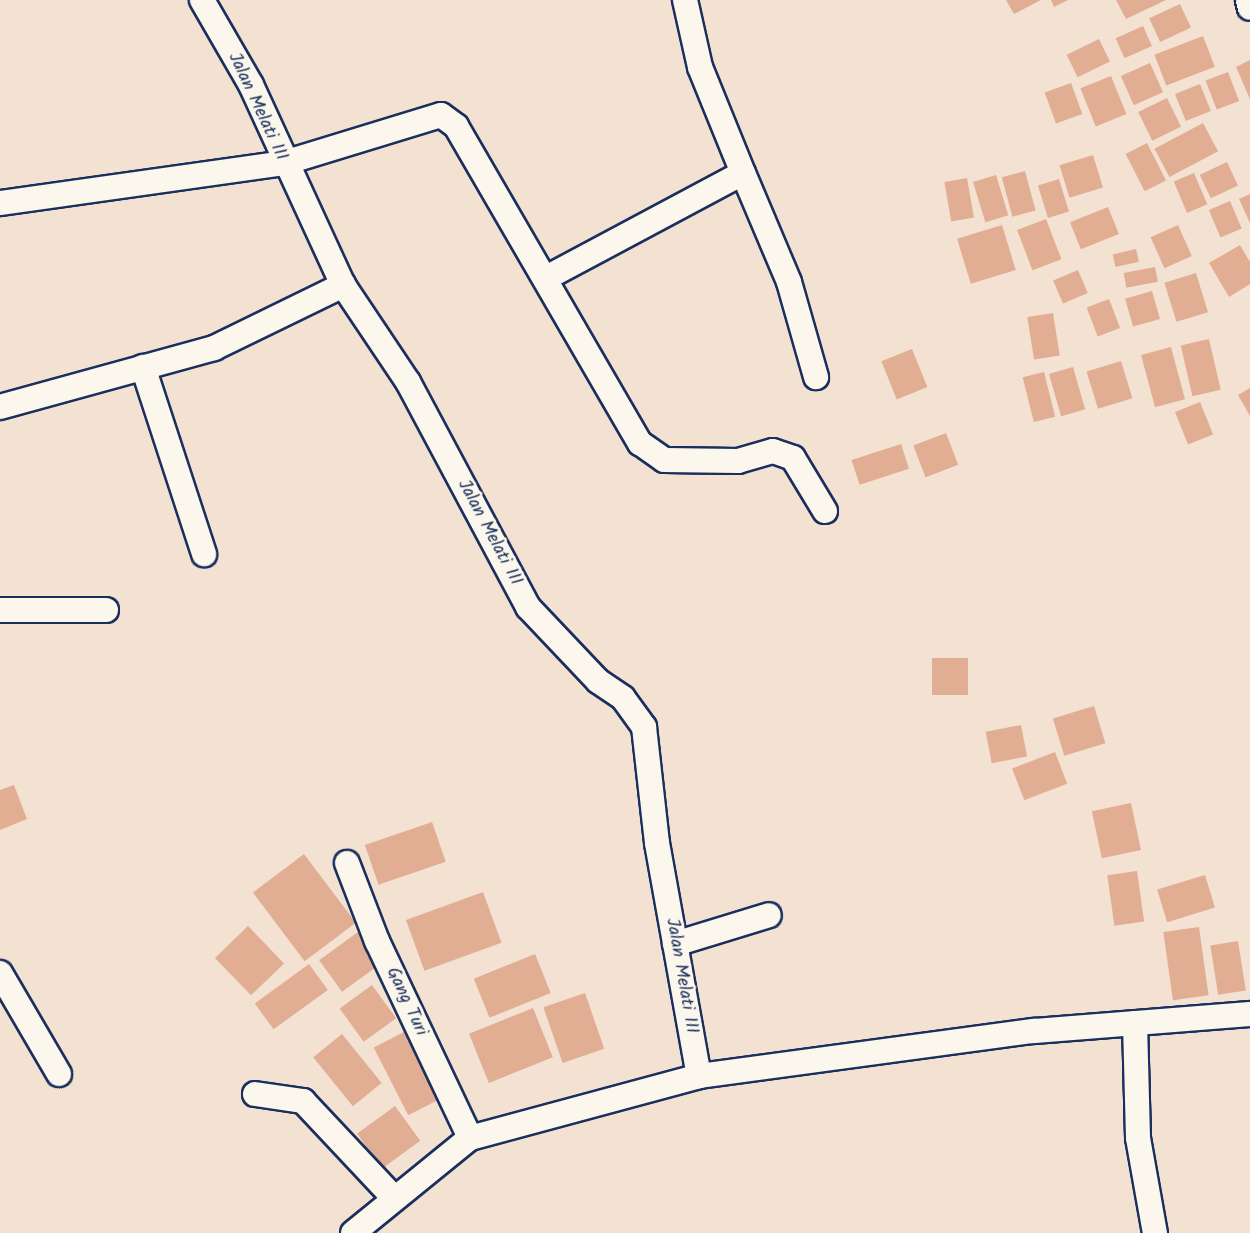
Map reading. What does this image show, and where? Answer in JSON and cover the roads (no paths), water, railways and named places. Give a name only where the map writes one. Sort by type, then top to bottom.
[{"type":"street","name":"Jalan Melati III","points":[[202,0],[251,85],[284,163],[343,285],[408,382],[528,607],[598,681],[623,698],[644,727],[675,944],[699,1076]]},
{"type":"street","points":[[685,0],[700,67],[789,282],[816,377]]},
{"type":"street","points":[[1248,0],[1250,8]]},
{"type":"street","points":[[0,203],[284,163],[441,115],[449,118],[546,278],[640,442],[664,460],[738,461],[773,451],[793,458],[825,511]]},
{"type":"street","points":[[546,278],[743,173]]},
{"type":"street","points":[[0,407],[214,348],[343,285]]},
{"type":"street","points":[[143,368],[204,554]]},
{"type":"street","points":[[0,610],[106,610]]},
{"type":"street","name":"Gang Turi","points":[[347,864],[377,941],[470,1138]]},
{"type":"street","points":[[675,944],[769,915]]},
{"type":"street","points":[[0,973],[59,1074]]},
{"type":"street","points":[[353,1233],[393,1197],[470,1138],[699,1076],[1011,1034],[1250,1014]]},
{"type":"street","points":[[1135,1023],[1138,1138],[1155,1233]]},
{"type":"street","points":[[255,1094],[303,1101],[393,1197]]}]
